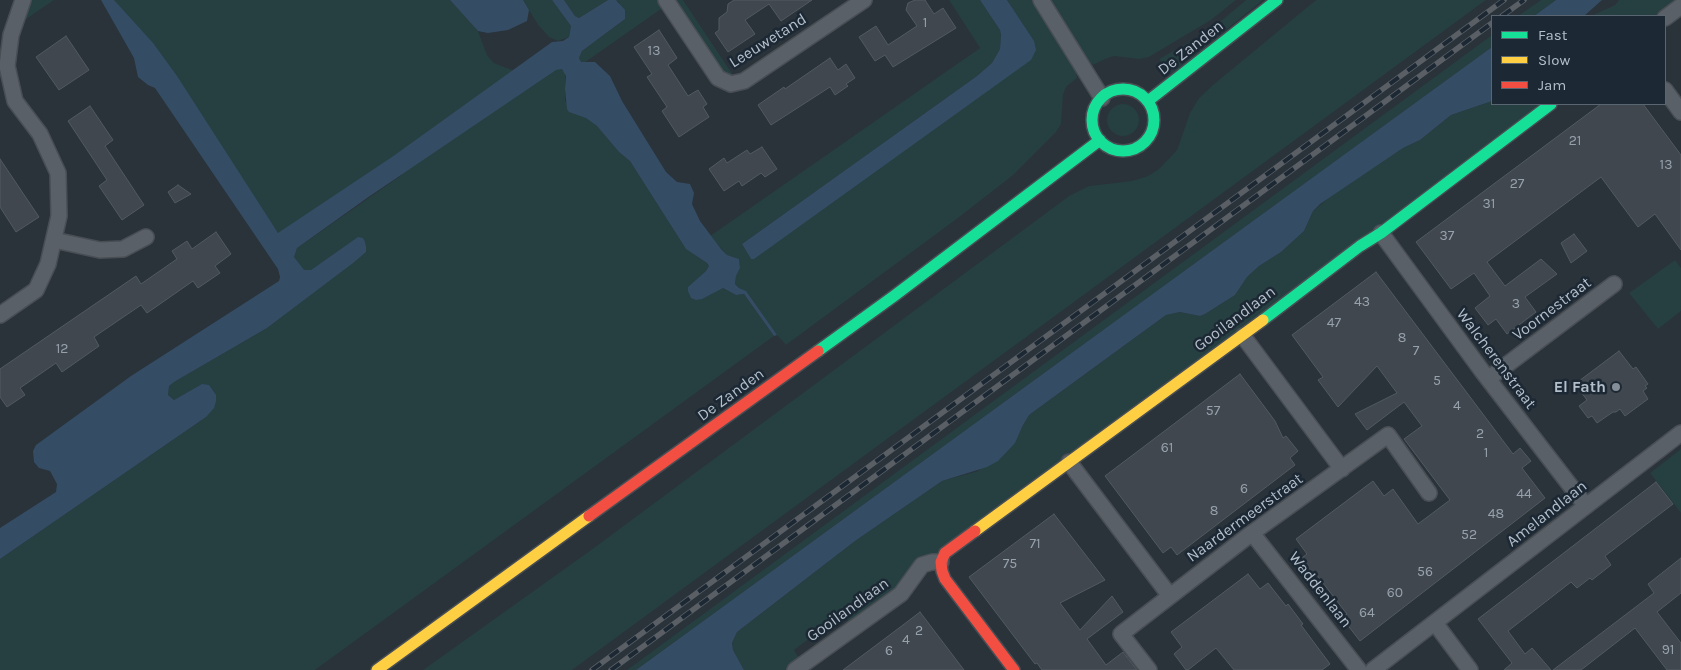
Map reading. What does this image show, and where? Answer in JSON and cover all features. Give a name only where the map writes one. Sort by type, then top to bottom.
[{"type":"main road","name":"De Zanden","points":[[1148,101],[1277,0]]},
{"type":"main road","points":[[1126,89],[1138,93],[1148,101],[1153,111],[1154,126],[1150,136],[1143,144],[1134,149],[1123,151],[1108,147],[1100,140],[1093,126],[1093,116],[1096,106],[1102,98],[1113,91],[1126,89]]},
{"type":"main road","name":"Gooilandlaan","points":[[941,562],[945,554],[1243,336],[1550,105]]},
{"type":"main road","name":"De Zanden","points":[[377,670],[894,296],[1100,140]]},
{"type":"main road","points":[[941,562],[945,578],[1014,670]]},
{"type":"street","points":[[0,315],[36,290],[48,264],[60,216],[58,173],[40,134],[15,101],[7,66],[11,35],[23,0]]},
{"type":"street","name":"Leeuwetand","points":[[666,0],[718,78],[731,84],[744,81],[864,0]]},
{"type":"street","points":[[1041,0],[1102,98]]},
{"type":"street","points":[[1666,17],[1681,6]]},
{"type":"street","points":[[1666,91],[1681,112]]},
{"type":"street","name":"Walcherenstraat","points":[[1381,233],[1488,379],[1586,506]]},
{"type":"street","points":[[54,240],[100,250],[123,249],[146,237]]},
{"type":"street","name":"Voornestraat","points":[[1488,379],[1614,284]]},
{"type":"street","points":[[1243,336],[1342,469]]},
{"type":"street","name":"Amelandlaan","points":[[1373,670],[1681,432]]},
{"type":"street","name":"Naardermeerstraat","points":[[1148,670],[1121,634],[1252,533],[1388,435],[1429,493]]},
{"type":"street","points":[[1069,462],[1170,596]]},
{"type":"street","name":"Waddenlaan","points":[[1252,533],[1359,670]]},
{"type":"street","name":"Gooilandlaan","points":[[795,670],[901,594],[922,565],[941,562]]},
{"type":"street","points":[[1435,623],[1470,670]]},
{"type":"green space","points":[[23,0],[54,0],[16,26]]},
{"type":"green space","points":[[114,0],[450,0],[478,31],[487,55],[494,63],[512,70],[562,69],[565,72],[565,101],[597,126],[619,152],[630,161],[686,249],[709,266],[688,287],[723,288],[736,295],[744,294],[774,336],[315,670],[0,670],[0,559],[206,417],[202,384],[174,400],[168,395],[169,386],[267,328],[366,252],[359,237],[311,270],[301,268],[294,257],[297,248],[403,174],[278,233]]},
{"type":"green space","points":[[523,0],[552,0],[571,26],[569,37],[558,41],[549,37],[538,25]]},
{"type":"green space","points":[[564,0],[608,0],[579,18],[575,16]]},
{"type":"green space","points":[[615,0],[659,0],[664,7],[584,63],[581,62],[579,58],[582,51],[625,19],[619,2]]},
{"type":"green space","points":[[674,0],[683,0],[733,75],[723,72]]},
{"type":"green space","points":[[949,0],[980,0],[1000,30],[1001,35],[1000,49],[992,63],[977,76],[742,244],[751,259],[1034,42],[1007,0],[1034,0],[1076,70],[1077,78],[1066,87],[1063,95],[1061,124],[1056,132],[1012,176],[786,345],[735,284],[740,268],[739,259],[727,255],[710,236],[980,48]]},
{"type":"green space","points":[[1049,0],[1236,0],[1211,20],[1149,57],[1139,59],[1114,56],[1093,65],[1083,56]]},
{"type":"green space","points":[[1246,0],[1263,0],[1171,74],[1159,59],[1209,31]]},
{"type":"green space","points":[[1316,0],[1486,0],[572,670],[423,670],[591,550],[1069,196],[1089,186],[1132,181],[1148,176],[1159,169],[1177,150],[1190,113],[1199,98]]},
{"type":"green space","points":[[1541,0],[1556,0],[1535,15],[1519,15]]},
{"type":"green space","points":[[1619,0],[1679,0],[1659,15],[1593,15],[1615,5]]},
{"type":"green space","points":[[1491,36],[1491,48],[636,670],[627,670]]},
{"type":"green space","points":[[1491,101],[1491,105],[1541,105],[852,625],[843,614],[794,650],[802,663],[792,670],[744,670],[733,650],[732,643],[737,632],[855,541],[942,481],[978,471],[1022,427],[1029,415],[1166,315],[1180,312],[1200,316],[1235,295],[1247,277],[1259,266],[1281,252],[1304,231],[1313,211],[1332,195],[1403,148],[1420,140],[1451,115]]},
{"type":"green space","points":[[1123,104],[1135,108],[1139,120],[1135,132],[1123,136],[1111,132],[1107,120],[1111,108]]},
{"type":"green space","points":[[1675,260],[1681,268],[1681,311],[1658,329],[1629,293]]},
{"type":"green space","points":[[1681,449],[1681,513],[1650,473]]},
{"type":"water","points":[[101,0],[114,0],[153,43],[177,76],[278,233],[392,157],[552,42],[563,41],[569,37],[571,26],[552,0],[564,0],[575,16],[579,18],[608,0],[616,0],[625,10],[625,19],[582,51],[579,58],[581,62],[595,62],[610,76],[622,101],[666,172],[677,182],[690,184],[694,193],[692,204],[700,221],[727,255],[739,259],[740,268],[735,284],[746,291],[777,335],[774,336],[744,294],[736,295],[723,288],[702,299],[696,300],[691,298],[688,287],[709,266],[686,249],[630,161],[619,152],[597,126],[586,118],[569,112],[565,89],[566,76],[562,69],[556,70],[367,198],[297,248],[294,257],[304,270],[311,270],[358,237],[363,238],[366,252],[267,328],[169,386],[168,395],[174,400],[202,384],[209,385],[216,395],[214,408],[206,417],[0,559],[0,528],[56,492],[57,484],[50,471],[39,468],[34,462],[33,451],[36,445],[131,376],[279,281],[280,277],[278,269],[155,88],[138,77],[134,58]]},
{"type":"water","points":[[450,0],[523,0],[529,10],[527,21],[508,30],[488,33],[478,31]]},
{"type":"water","points":[[980,0],[1007,0],[1034,41],[1036,50],[1031,60],[754,259],[751,259],[742,244],[977,76],[992,63],[1000,49],[1001,35],[1000,30]]},
{"type":"water","points":[[1556,0],[1602,0],[1585,15],[1535,15]]},
{"type":"water","points":[[1491,48],[1491,101],[1451,115],[1420,140],[1403,148],[1320,204],[1313,211],[1304,231],[1281,252],[1259,266],[1247,277],[1235,295],[1200,316],[1180,312],[1166,315],[1029,415],[1015,443],[998,461],[987,467],[942,481],[855,541],[737,632],[732,643],[733,650],[744,670],[636,670]]},
{"type":"building","points":[[734,0],[812,0],[781,21],[769,4],[745,20],[755,34],[728,52],[715,33],[719,30],[719,18],[727,12],[728,4]]},
{"type":"building","points":[[915,0],[925,0],[934,14],[943,8],[956,28],[893,67],[885,55],[875,61],[859,37],[876,26],[888,45],[917,26],[906,10],[908,3]]},
{"type":"building","points":[[659,30],[677,58],[668,65],[688,96],[698,90],[707,104],[703,107],[709,117],[679,137],[662,111],[667,107],[647,77],[652,74],[634,47]]},
{"type":"building","points":[[66,36],[89,70],[59,90],[36,57]]},
{"type":"building","points":[[830,58],[838,70],[846,64],[855,78],[846,84],[848,86],[835,95],[830,87],[771,125],[758,105]]},
{"type":"building","points":[[1600,105],[1644,105],[1681,155],[1681,250],[1655,214],[1638,227],[1601,177],[1487,262],[1505,286],[1541,259],[1557,274],[1525,297],[1536,312],[1507,334],[1496,319],[1488,325],[1475,308],[1490,296],[1474,273],[1451,289],[1416,242]]},
{"type":"building","points":[[90,106],[113,140],[105,146],[144,205],[122,220],[99,186],[107,180],[68,121]]},
{"type":"building","points":[[762,147],[777,169],[765,177],[761,173],[742,186],[739,181],[724,191],[709,169],[724,158],[727,163],[747,150],[750,154]]},
{"type":"building","points":[[0,159],[39,217],[16,232],[0,207]]},
{"type":"building","points":[[178,185],[191,194],[175,203],[168,192]]},
{"type":"building","points":[[216,232],[231,254],[215,266],[220,273],[198,288],[193,281],[147,313],[141,305],[94,337],[99,346],[62,372],[56,363],[20,388],[25,395],[7,407],[0,397],[0,369],[136,276],[141,284],[177,259],[172,251],[187,241],[192,249]]},
{"type":"building","points":[[1574,234],[1587,251],[1571,263],[1561,243]]},
{"type":"building","points":[[1376,272],[1513,454],[1520,448],[1531,461],[1522,468],[1545,498],[1360,641],[1342,618],[1347,614],[1316,574],[1312,577],[1299,560],[1307,554],[1296,539],[1373,481],[1384,496],[1393,489],[1418,524],[1450,500],[1404,439],[1422,426],[1404,402],[1367,430],[1355,414],[1397,393],[1377,366],[1338,407],[1318,380],[1323,377],[1292,335]]},
{"type":"building","name":"El Fath","points":[[1619,351],[1633,369],[1636,367],[1648,384],[1645,386],[1647,388],[1643,391],[1648,399],[1625,416],[1620,409],[1597,423],[1592,416],[1588,418],[1579,406],[1587,400],[1575,384]]},
{"type":"building","points":[[1240,374],[1275,421],[1283,438],[1286,436],[1298,451],[1290,458],[1295,465],[1177,555],[1171,547],[1163,553],[1105,476]]},
{"type":"building","points":[[1656,482],[1673,504],[1605,556],[1611,565],[1592,580],[1590,578],[1577,588],[1571,582],[1508,631],[1525,654],[1532,648],[1551,670],[1504,670],[1512,663],[1478,619]]},
{"type":"building","points":[[1054,514],[1105,580],[1060,603],[1080,630],[1112,596],[1123,612],[1087,639],[1106,665],[1123,652],[1137,670],[1042,670],[1037,663],[1035,664],[969,577]]},
{"type":"building","points":[[1681,558],[1681,593],[1657,612],[1681,643],[1681,670],[1667,670],[1635,628],[1581,670],[1553,670],[1654,593],[1648,584]]},
{"type":"building","points":[[1248,574],[1260,589],[1268,583],[1286,606],[1288,604],[1330,664],[1322,670],[1234,670],[1216,648],[1186,670],[1174,654],[1182,647],[1171,632]]},
{"type":"building","points":[[920,612],[964,670],[843,670],[903,625]]},
{"type":"railway","points":[[592,670],[1504,0]]},
{"type":"railway","points":[[1503,15],[1524,0]]},
{"type":"railway","points":[[611,670],[1491,24]]},
{"type":"traffic: fast","points":[[1148,101],[1277,0]]},
{"type":"traffic: fast","points":[[1123,89],[1140,94],[1145,98],[1149,103],[1154,120],[1149,137],[1145,142],[1140,146],[1123,151],[1106,146],[1101,142],[1097,137],[1092,120],[1097,103],[1101,98],[1106,94],[1123,89]]},
{"type":"traffic: fast","points":[[1263,320],[1550,105]]},
{"type":"traffic: fast","points":[[818,351],[1100,140]]},
{"type":"traffic: slow","points":[[975,531],[1263,320]]},
{"type":"traffic: slow","points":[[377,670],[589,516]]},
{"type":"traffic: jam","points":[[589,516],[818,351]]},
{"type":"traffic: jam","points":[[975,531],[945,553],[941,562],[942,571],[945,579],[1014,670]]},
{"type":"place","name":"El Fath","points":[[1616,387]]}]
